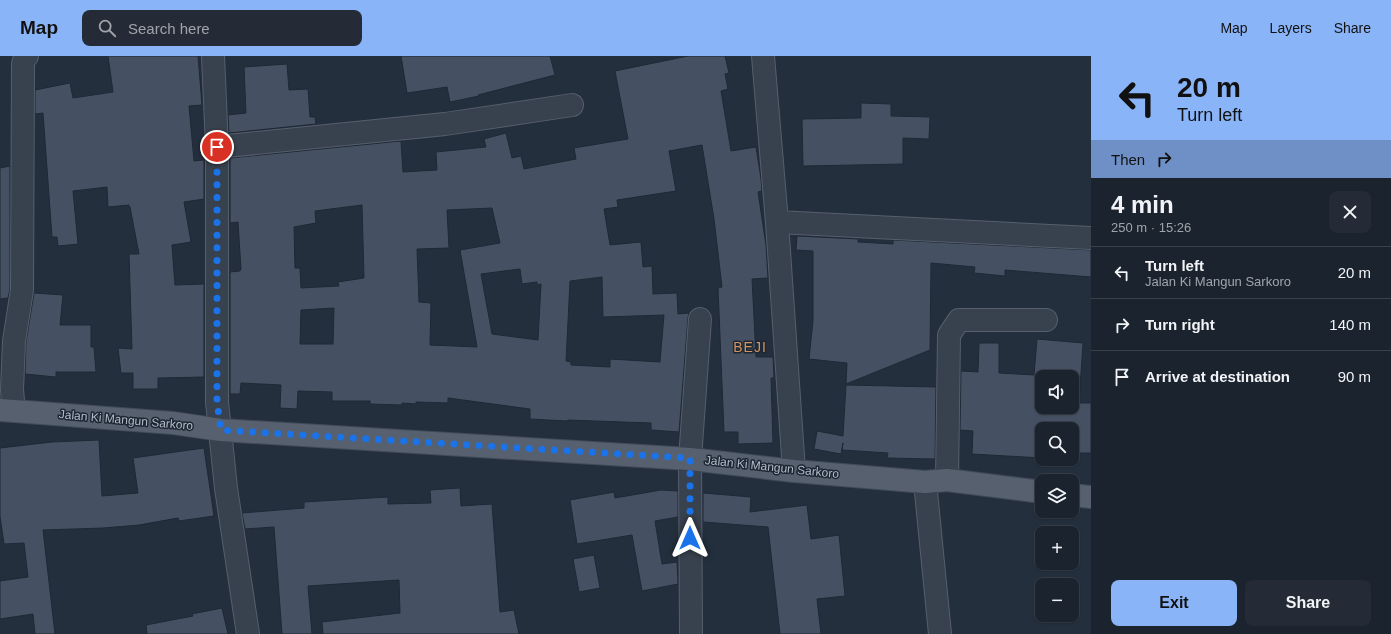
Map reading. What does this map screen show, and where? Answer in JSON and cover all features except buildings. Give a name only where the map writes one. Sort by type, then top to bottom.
[{"type":"main road","name":"Jalan Ki Mangun Sarkoro","points":[[7,411],[173,422],[221,430],[690,458],[794,471],[925,482],[947,480],[1035,491]]},
{"type":"main road","points":[[1079,496],[1091,497]]},
{"type":"street","points":[[7,411],[12,390],[14,341],[22,290],[23,64],[25,57],[27,56]]},
{"type":"street","points":[[213,56],[217,147],[217,402],[226,488],[248,634]]},
{"type":"street","points":[[763,56],[777,222],[794,471]]},
{"type":"street","points":[[217,147],[445,124],[572,105]]},
{"type":"street","points":[[777,222],[1091,238]]},
{"type":"street","points":[[691,634],[690,458],[700,319]]},
{"type":"street","points":[[947,480],[949,335],[959,320],[1046,320]]},
{"type":"street","points":[[925,482],[940,634]]},
{"type":"district","name":"BEJI","points":[[750,347]]},
{"type":"route","points":[[217,147],[217,402],[221,430],[690,458],[690,538]]}]
